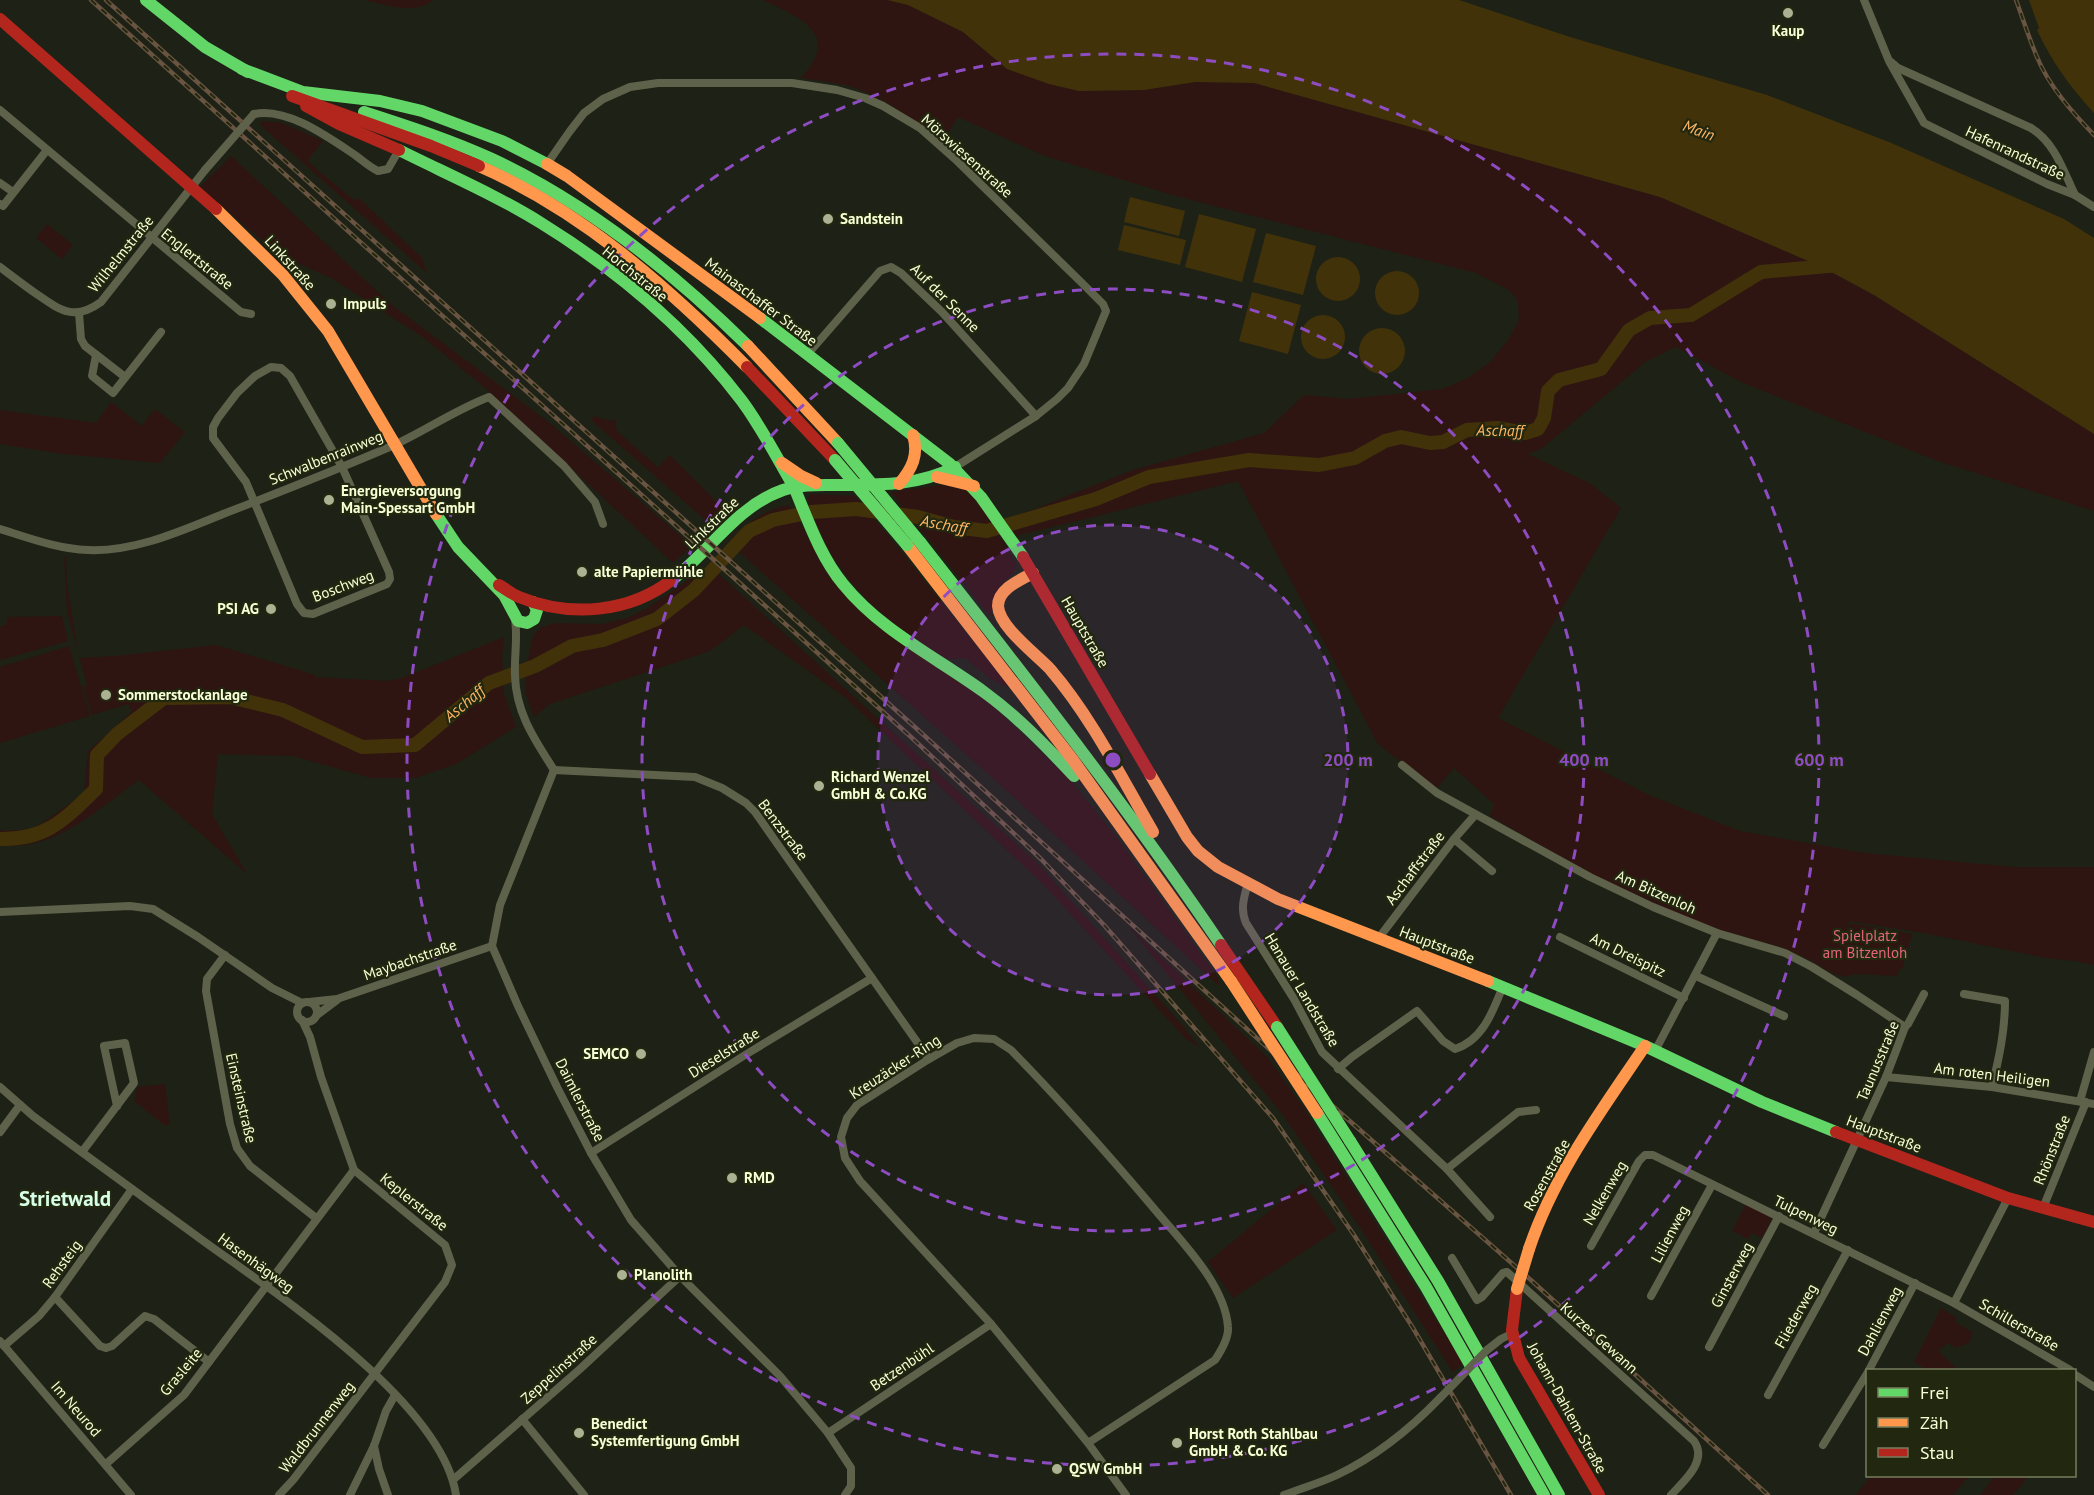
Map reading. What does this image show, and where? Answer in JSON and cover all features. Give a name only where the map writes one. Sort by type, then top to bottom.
[{"type":"main road","points":[[146,0],[205,47],[242,69],[348,118],[419,141],[500,176],[544,200],[587,228],[673,295],[734,353],[835,460],[907,545],[999,661],[1126,833],[1231,981],[1426,1287],[1545,1495]]},
{"type":"main road","name":"Linkstraße","points":[[0,19],[192,188],[262,253],[318,317],[347,361],[450,537],[468,560],[506,596],[522,617],[569,610]]},
{"type":"main road","points":[[297,94],[411,126],[466,147],[513,169],[585,211],[633,246],[730,330],[798,397],[920,542],[997,640],[1176,878],[1277,1027],[1438,1281],[1512,1409],[1558,1495]]},
{"type":"main road","name":"Horchstraße","points":[[297,94],[339,124],[399,150],[539,222],[629,285],[687,339],[725,380],[749,412],[796,493],[834,572],[856,599],[891,630],[1006,709],[1036,736],[1126,833]]},
{"type":"main road","name":"Mainaschaffer Straße","points":[[297,94],[380,101],[422,111],[502,141],[547,164],[567,176],[712,283],[955,467]]},
{"type":"main road","points":[[899,484],[911,469],[916,456],[913,435]]},
{"type":"main road","points":[[771,494],[777,476],[778,461],[820,485]]},
{"type":"main road","name":"Linkstraße","points":[[492,581],[528,600],[569,610],[590,611],[618,608],[652,594],[680,574],[742,513],[771,494],[796,493],[820,485],[899,484],[937,477],[955,467]]},
{"type":"main road","name":"Hauptstraße","points":[[955,467],[974,486],[1033,573],[1187,837],[1198,851],[1218,867],[1278,899],[1503,986],[1650,1048],[1762,1102],[2008,1198],[2094,1222]]},
{"type":"main road","points":[[937,477],[974,486]]},
{"type":"main road","points":[[1033,573],[1005,591],[999,603],[1000,615],[1049,669],[1077,706],[1163,850],[1176,878]]},
{"type":"main road","points":[[528,600],[536,607],[522,617],[517,601],[528,600]]},
{"type":"main road","name":"Rosenstraße","points":[[1511,1334],[1511,1316],[1517,1289],[1539,1216],[1597,1117],[1650,1048]]},
{"type":"main road","name":"Johann-Dahlem-Straße","points":[[1511,1334],[1515,1350],[1524,1369],[1599,1495]]},
{"type":"street","name":"Hafenrandstraße","points":[[1864,0],[1889,61],[1924,123],[2047,184],[2075,195]]},
{"type":"street","name":"Hafenrandstraße","points":[[1889,61],[1898,68],[2042,135],[2052,147],[2075,195]]},
{"type":"street","name":"Mörswiesenstraße","points":[[547,164],[577,122],[593,106],[613,94],[645,84],[792,83],[837,90],[883,106],[920,128],[1105,307],[1105,316],[1076,376],[1057,399],[1036,416],[955,467]]},
{"type":"street","name":"Englertstraße","points":[[0,110],[241,312],[251,314]]},
{"type":"street","name":"Wilhelmstraße","points":[[80,313],[101,302],[205,170],[254,114],[266,112],[275,114],[308,126],[378,171],[388,169],[399,150]]},
{"type":"street","points":[[0,204],[3,206],[47,150]]},
{"type":"street","points":[[0,183],[13,192]]},
{"type":"street","points":[[2075,195],[2094,207]]},
{"type":"street","points":[[0,267],[57,309],[68,313],[80,313],[81,339],[96,355],[125,377]]},
{"type":"street","name":"Auf der Senne","points":[[807,355],[880,272],[891,267],[901,273],[942,312],[1036,416]]},
{"type":"street","points":[[96,355],[92,376],[112,393],[161,332]]},
{"type":"street","points":[[256,501],[246,482],[217,445],[213,438],[213,427],[237,393],[255,376],[271,368],[281,368],[290,376],[342,467]]},
{"type":"street","name":"Schwalbenrainweg","points":[[0,530],[62,548],[90,550],[123,547],[160,538],[395,445],[463,407],[489,397],[564,466],[595,502],[603,524]]},
{"type":"street","name":"Boschweg","points":[[256,501],[297,604],[304,613],[313,614],[387,584],[390,579],[389,572],[342,467]]},
{"type":"street","points":[[492,946],[500,906],[554,770],[526,726],[518,699],[515,657],[522,617]]},
{"type":"street","name":"Am Bitzenloh","points":[[1402,765],[1437,792],[1475,815],[1590,877],[1653,907],[1717,933],[1785,952],[1839,984],[1905,1028]]},
{"type":"street","name":"Benzstraße","points":[[554,770],[695,777],[722,788],[746,803],[755,812],[929,1059]]},
{"type":"street","name":"Aschaffstraße","points":[[1378,939],[1475,815]]},
{"type":"street","points":[[1454,839],[1492,871]]},
{"type":"street","name":"Hanauer Landstraße","points":[[1248,884],[1242,914],[1294,999],[1316,1044],[1338,1069],[1447,1169],[1490,1216]]},
{"type":"street","points":[[0,912],[130,906],[153,909],[272,988],[303,1005],[316,1007],[310,1019],[310,1037],[321,1077],[354,1170]]},
{"type":"street","points":[[1650,1048],[1684,998],[1717,933]]},
{"type":"street","name":"Am Dreispitz","points":[[1560,937],[1684,998]]},
{"type":"street","name":"Maybachstraße","points":[[303,1005],[337,999],[492,946]]},
{"type":"street","name":"Daimlerstraße","points":[[492,946],[523,1016],[591,1153],[631,1220],[680,1276],[780,1376],[828,1433],[851,1468],[850,1486],[845,1495]]},
{"type":"street","name":"Einsteinstraße","points":[[225,955],[207,979],[206,991],[230,1124],[237,1148],[250,1166],[316,1218]]},
{"type":"street","points":[[1696,976],[1784,1016]]},
{"type":"street","name":"Dieselstraße","points":[[591,1153],[872,978]]},
{"type":"street","points":[[1338,1069],[1352,1056],[1417,1011],[1446,1044],[1455,1048],[1460,1047],[1486,1025],[1503,986]]},
{"type":"street","name":"Taunusstraße","points":[[1814,1233],[1886,1077],[1905,1028],[1924,994]]},
{"type":"street","points":[[1964,994],[2005,1001],[2002,1046],[1992,1087]]},
{"type":"street","name":"Maybachstraße","points":[[310,1019],[337,999]]},
{"type":"street","points":[[303,1005],[299,1016],[310,1019]]},
{"type":"street","name":"Kreuzäcker-Ring","points":[[1088,1443],[1215,1360],[1222,1349],[1229,1329],[1226,1312],[1215,1286],[1190,1251],[1098,1143],[1011,1050],[994,1039],[974,1038],[957,1043],[857,1105],[847,1118],[841,1137],[845,1158],[860,1181],[991,1324],[1088,1443],[1126,1495]]},
{"type":"street","points":[[82,1152],[117,1106],[134,1083],[125,1043],[104,1046],[117,1106]]},
{"type":"street","name":"Rhönstraße","points":[[2043,1208],[2087,1102],[2094,1052]]},
{"type":"street","name":"Am roten Heiligen","points":[[1886,1077],[1992,1087],[2087,1102]]},
{"type":"street","name":"Hasenhägweg","points":[[0,1088],[82,1152],[339,1342],[417,1418],[436,1444],[454,1479],[456,1495]]},
{"type":"street","points":[[0,1132],[20,1105]]},
{"type":"street","points":[[1447,1169],[1518,1112],[1536,1110]]},
{"type":"street","name":"Tulpenweg","points":[[1645,1155],[1653,1155],[1954,1303]]},
{"type":"street","name":"Nelkenweg","points":[[1591,1246],[1639,1161],[1645,1155]]},
{"type":"street","name":"Grasleite","points":[[106,1464],[184,1395],[354,1170]]},
{"type":"street","name":"Keplerstraße","points":[[354,1170],[446,1245],[452,1265],[445,1282],[375,1375]]},
{"type":"street","name":"Lilienweg","points":[[1651,1296],[1712,1185]]},
{"type":"street","name":"Rehsteig","points":[[2,1344],[39,1316],[56,1297],[132,1189]]},
{"type":"street","points":[[1954,1303],[2008,1198]]},
{"type":"street","name":"Ginsterweg","points":[[1709,1347],[1779,1216]]},
{"type":"street","name":"Fliederweg","points":[[1768,1395],[1848,1250]]},
{"type":"street","name":"Kurzes Gewann","points":[[1452,1258],[1477,1300],[1503,1273],[1507,1272],[1694,1442],[1698,1448],[1699,1459],[1671,1495]]},
{"type":"street","name":"Zeppelinstraße","points":[[454,1479],[680,1276]]},
{"type":"street","name":"Dahlienweg","points":[[1869,1369],[1915,1283]]},
{"type":"street","points":[[56,1297],[100,1346],[106,1348],[112,1346],[146,1316],[154,1319],[209,1362]]},
{"type":"street","name":"Schillerstraße","points":[[1954,1303],[2067,1369]]},
{"type":"street","name":"Betzenbühl","points":[[828,1433],[991,1324]]},
{"type":"street","points":[[1284,1495],[1336,1475],[1373,1455],[1412,1426],[1493,1344],[1511,1334]]},
{"type":"street","name":"Im Neurod","points":[[2,1344],[131,1495]]},
{"type":"street","name":"Dahlienweg","points":[[1822,1445],[1866,1374]]},
{"type":"street","name":"Waldbrunnenweg","points":[[279,1495],[375,1375]]},
{"type":"street","points":[[2076,1375],[2094,1387]]},
{"type":"street","points":[[350,1495],[395,1395]]},
{"type":"street","points":[[522,1419],[584,1495]]},
{"type":"street","points":[[374,1446],[388,1495]]},
{"type":"green space","points":[[363,0],[433,0],[418,7],[400,8]]},
{"type":"green space","name":"Spielplatz am Bitzenloh","points":[[763,0],[887,0],[908,5],[963,32],[1007,69],[1079,91],[1144,90],[1195,82],[1254,83],[1660,197],[1822,267],[1874,295],[2094,434],[2094,511],[1935,460],[1741,382],[1676,347],[1645,362],[1541,449],[1528,454],[1591,484],[1621,508],[1498,718],[1649,795],[1740,831],[1864,853],[2015,867],[2094,867],[2094,965],[1849,921],[1842,954],[1850,923],[1912,934],[1902,969],[1899,969],[1897,976],[1855,974],[1844,977],[1781,947],[1718,929],[1591,874],[1490,816],[1494,804],[1454,768],[1436,789],[1378,744],[1238,481],[1016,536],[1007,520],[1133,470],[1264,433],[1304,395],[1349,399],[1442,389],[1468,378],[1490,362],[1508,340],[1519,320],[1518,301],[1509,290],[1476,273],[1176,196],[1045,156],[958,117],[942,142],[899,110],[876,97],[852,87],[801,78],[813,63],[818,50],[817,39],[812,29],[803,21]]},
{"type":"green space","points":[[263,121],[282,123],[323,141],[307,161],[354,200],[359,198],[422,258],[427,273],[259,124]]},
{"type":"green space","points":[[231,156],[392,305],[551,424],[692,546],[673,563],[490,392],[424,338],[333,279],[278,254],[200,187]]},
{"type":"green space","points":[[47,224],[73,245],[62,259],[36,238]]},
{"type":"green space","points":[[111,402],[142,426],[155,409],[185,432],[160,463],[63,454],[0,444],[0,410],[96,423]]},
{"type":"green space","points":[[594,416],[611,421],[617,419],[615,425],[617,431],[658,467],[670,455],[727,512],[712,526],[591,420]]},
{"type":"green space","points":[[948,484],[964,489],[972,495],[993,524],[1016,564],[1014,573],[1001,587],[990,616],[891,492]]},
{"type":"green space","points":[[812,494],[855,496],[1011,689],[991,679],[965,658],[946,659],[902,630],[870,603],[832,556],[816,524],[808,500]]},
{"type":"green space","points":[[788,505],[793,509],[821,564],[986,699],[1071,781],[1117,838],[1218,978],[1219,986],[1005,789],[728,542],[762,515]]},
{"type":"green space","points":[[66,556],[67,583],[78,653],[67,612],[64,557]]},
{"type":"green space","points":[[707,567],[720,575],[1037,863],[1200,1048],[1186,1039],[1043,884],[846,698],[744,625],[710,651],[550,704],[534,717],[526,694],[525,672],[533,636],[541,627],[556,623],[602,624],[627,618],[646,609]]},
{"type":"green space","points":[[62,616],[68,641],[0,660],[0,626],[6,626],[7,617]]},
{"type":"green space","points":[[504,637],[502,657],[504,694],[516,727],[456,764],[415,778],[371,778],[293,756],[218,754],[212,814],[247,874],[139,780],[91,815],[55,836],[37,843],[18,845],[0,843],[0,829],[2,831],[33,829],[84,794],[88,751],[132,712],[128,704],[92,715],[83,687],[87,685],[80,658],[216,645],[315,675],[314,677],[387,681],[402,678]]},
{"type":"green space","points":[[69,646],[90,716],[0,743],[0,667]]},
{"type":"green space","points":[[1128,926],[1267,1057],[1302,1106],[1463,1363],[1453,1372],[1361,1229],[1283,1115]]},
{"type":"green space","points":[[165,1084],[170,1125],[164,1125],[134,1101],[138,1087]]},
{"type":"green space","points":[[1303,1183],[1337,1230],[1233,1298],[1208,1262]]},
{"type":"green space","points":[[1746,1204],[1770,1217],[1771,1221],[1762,1238],[1752,1233],[1748,1239],[1732,1231]]},
{"type":"green space","points":[[1941,1308],[1957,1318],[1955,1322],[1973,1333],[1969,1343],[1956,1348],[1949,1343],[1938,1350],[1957,1369],[1926,1369],[1914,1362]]},
{"type":"green space","points":[[1870,1477],[1968,1477],[1953,1495],[1856,1495]]},
{"type":"green space","points":[[1994,1477],[2027,1478],[2013,1495],[1980,1495]]},
{"type":"water","name":"Main","points":[[887,0],[1459,0],[1570,37],[1767,95],[1889,142],[2064,219],[2094,238],[2094,434],[1874,295],[1822,267],[1660,197],[1254,83],[1195,82],[1144,90],[1079,91],[1049,84],[1007,69],[963,32],[908,5]]},
{"type":"water","points":[[2029,0],[2094,0],[2094,113],[2069,84],[2049,53],[2037,30],[2039,28]]},
{"type":"water","points":[[1130,197],[1185,211],[1179,236],[1124,222]]},
{"type":"water","points":[[1199,214],[1256,229],[1242,282],[1185,267]]},
{"type":"water","points":[[1124,225],[1186,240],[1180,265],[1118,250]]},
{"type":"water","points":[[1266,233],[1316,246],[1303,295],[1253,282]]},
{"type":"water","points":[[1338,257],[1347,258],[1354,263],[1359,270],[1359,288],[1354,295],[1347,300],[1338,301],[1329,300],[1322,295],[1317,288],[1316,279],[1317,270],[1322,263],[1329,258]]},
{"type":"water","points":[[1397,271],[1406,272],[1413,277],[1418,284],[1418,302],[1413,309],[1406,314],[1397,315],[1388,314],[1381,309],[1376,302],[1375,293],[1376,284],[1381,277],[1388,272]]},
{"type":"water","points":[[1252,292],[1301,305],[1288,354],[1239,341]]},
{"type":"water","points":[[1323,315],[1332,316],[1339,321],[1344,328],[1344,346],[1339,353],[1332,358],[1323,359],[1314,358],[1307,353],[1302,346],[1301,337],[1302,328],[1307,321],[1314,316]]},
{"type":"water","points":[[1382,328],[1398,335],[1405,351],[1398,367],[1382,374],[1366,367],[1359,351],[1366,335]]},
{"type":"waterway","name":"Aschaff","points":[[0,839],[30,836],[43,832],[75,810],[96,789],[97,755],[117,734],[164,698],[230,697],[283,710],[362,747],[415,745],[489,683],[535,666],[572,646],[603,640],[657,619],[694,590],[749,531],[773,520],[811,512],[856,509],[918,517],[954,527],[987,531],[1096,499],[1149,477],[1249,460],[1319,465],[1355,458],[1385,441],[1401,437],[1430,443],[1443,442],[1467,430],[1497,428],[1525,433],[1538,429],[1544,418],[1548,391],[1559,380],[1601,369],[1629,330],[1650,318],[1691,315],[1761,272],[1839,265]]},
{"type":"railway","points":[[91,0],[911,737],[1041,859],[1104,925],[1273,1118],[1354,1235],[1413,1328],[1511,1495]]},
{"type":"railway","points":[[106,0],[917,729],[1303,1080],[1532,1281],[1768,1495]]},
{"type":"railway","points":[[2016,0],[2042,68],[2069,108],[2094,135]]},
{"type":"traffic: fast","points":[[146,0],[205,47],[248,72]]},
{"type":"traffic: fast","points":[[242,69],[303,92],[380,101],[422,111],[502,141],[547,164]]},
{"type":"traffic: fast","points":[[364,112],[476,152],[528,177],[562,197],[596,218],[660,266],[748,346]]},
{"type":"traffic: fast","points":[[399,150],[489,194],[541,223],[597,261],[650,303],[698,350],[742,401],[763,432],[794,487]]},
{"type":"traffic: fast","points":[[760,318],[950,464],[981,497],[1023,557]]},
{"type":"traffic: fast","points":[[838,443],[920,542]]},
{"type":"traffic: fast","points":[[835,460],[907,545]]},
{"type":"traffic: fast","points":[[673,579],[738,518],[767,497],[783,490],[810,485],[868,485],[913,481],[955,467]]},
{"type":"traffic: fast","points":[[794,487],[828,562],[858,601],[892,630],[996,701],[1031,732],[1074,776]]},
{"type":"traffic: fast","points":[[436,514],[458,547],[504,595],[518,621],[527,623],[534,619],[537,610],[533,602]]},
{"type":"traffic: fast","points":[[920,542],[1112,791],[1221,945]]},
{"type":"traffic: fast","points":[[1488,981],[1645,1046],[1762,1102],[1836,1132]]},
{"type":"traffic: fast","points":[[1277,1027],[1350,1141]]},
{"type":"traffic: fast","points":[[1317,1113],[1426,1287],[1544,1495]]},
{"type":"traffic: fast","points":[[1350,1141],[1438,1281],[1559,1495]]},
{"type":"traffic: slow","points":[[547,164],[567,176],[760,318]]},
{"type":"traffic: slow","points":[[479,166],[553,205],[622,254],[687,309],[747,367]]},
{"type":"traffic: slow","points":[[216,209],[283,275],[328,331],[436,514]]},
{"type":"traffic: slow","points":[[748,346],[838,443]]},
{"type":"traffic: slow","points":[[899,484],[908,473],[915,455],[913,435]]},
{"type":"traffic: slow","points":[[782,463],[816,483]]},
{"type":"traffic: slow","points":[[937,477],[974,486]]},
{"type":"traffic: slow","points":[[907,545],[1073,760],[1231,981]]},
{"type":"traffic: slow","points":[[1033,573],[1006,590],[999,600],[1000,614],[1011,631],[1050,669],[1079,707],[1153,832]]},
{"type":"traffic: slow","points":[[1150,774],[1187,837],[1198,851],[1218,867],[1278,899],[1488,981]]},
{"type":"traffic: slow","points":[[1231,981],[1317,1113]]},
{"type":"traffic: slow","points":[[1529,1249],[1539,1221],[1565,1169],[1645,1046]]},
{"type":"traffic: slow","points":[[1517,1289],[1529,1249]]},
{"type":"traffic: jam","points":[[0,19],[216,209]]},
{"type":"traffic: jam","points":[[292,96],[431,146],[479,166]]},
{"type":"traffic: jam","points":[[306,106],[339,124],[399,150]]},
{"type":"traffic: jam","points":[[747,367],[835,460]]},
{"type":"traffic: jam","points":[[1023,557],[1150,774]]},
{"type":"traffic: jam","points":[[499,585],[516,596],[538,604],[559,608],[599,609],[638,599],[673,579]]},
{"type":"traffic: jam","points":[[1221,945],[1277,1027]]},
{"type":"traffic: jam","points":[[1836,1132],[2008,1198],[2094,1222]]},
{"type":"traffic: jam","points":[[1517,1289],[1512,1330],[1519,1358],[1599,1495]]},
{"type":"place","name":"Kaup","points":[[1788,13]]},
{"type":"place","name":"Sandstein","points":[[828,219]]},
{"type":"place","name":"Impuls","points":[[331,304]]},
{"type":"place","name":"Energieversorgung Main-Spessart GmbH","points":[[329,500]]},
{"type":"place","name":"alte Papiermühle","points":[[582,572]]},
{"type":"place","name":"PSI AG","points":[[271,609]]},
{"type":"place","name":"Sommerstockanlage","points":[[106,695]]},
{"type":"place","name":"Richard Wenzel GmbH & Co.KG","points":[[819,786]]},
{"type":"place","name":"SEMCO","points":[[641,1054]]},
{"type":"place","name":"RMD","points":[[732,1178]]},
{"type":"place","name":"Planolith","points":[[622,1275]]},
{"type":"place","name":"Benedict Systemfertigung GmbH","points":[[579,1433]]},
{"type":"place","name":"Horst Roth Stahlbau GmbH & Co. KG","points":[[1177,1443]]},
{"type":"place","name":"QSW GmbH","points":[[1057,1469]]},
{"type":"district","name":"Strietwald","points":[[65,1199]]}]
